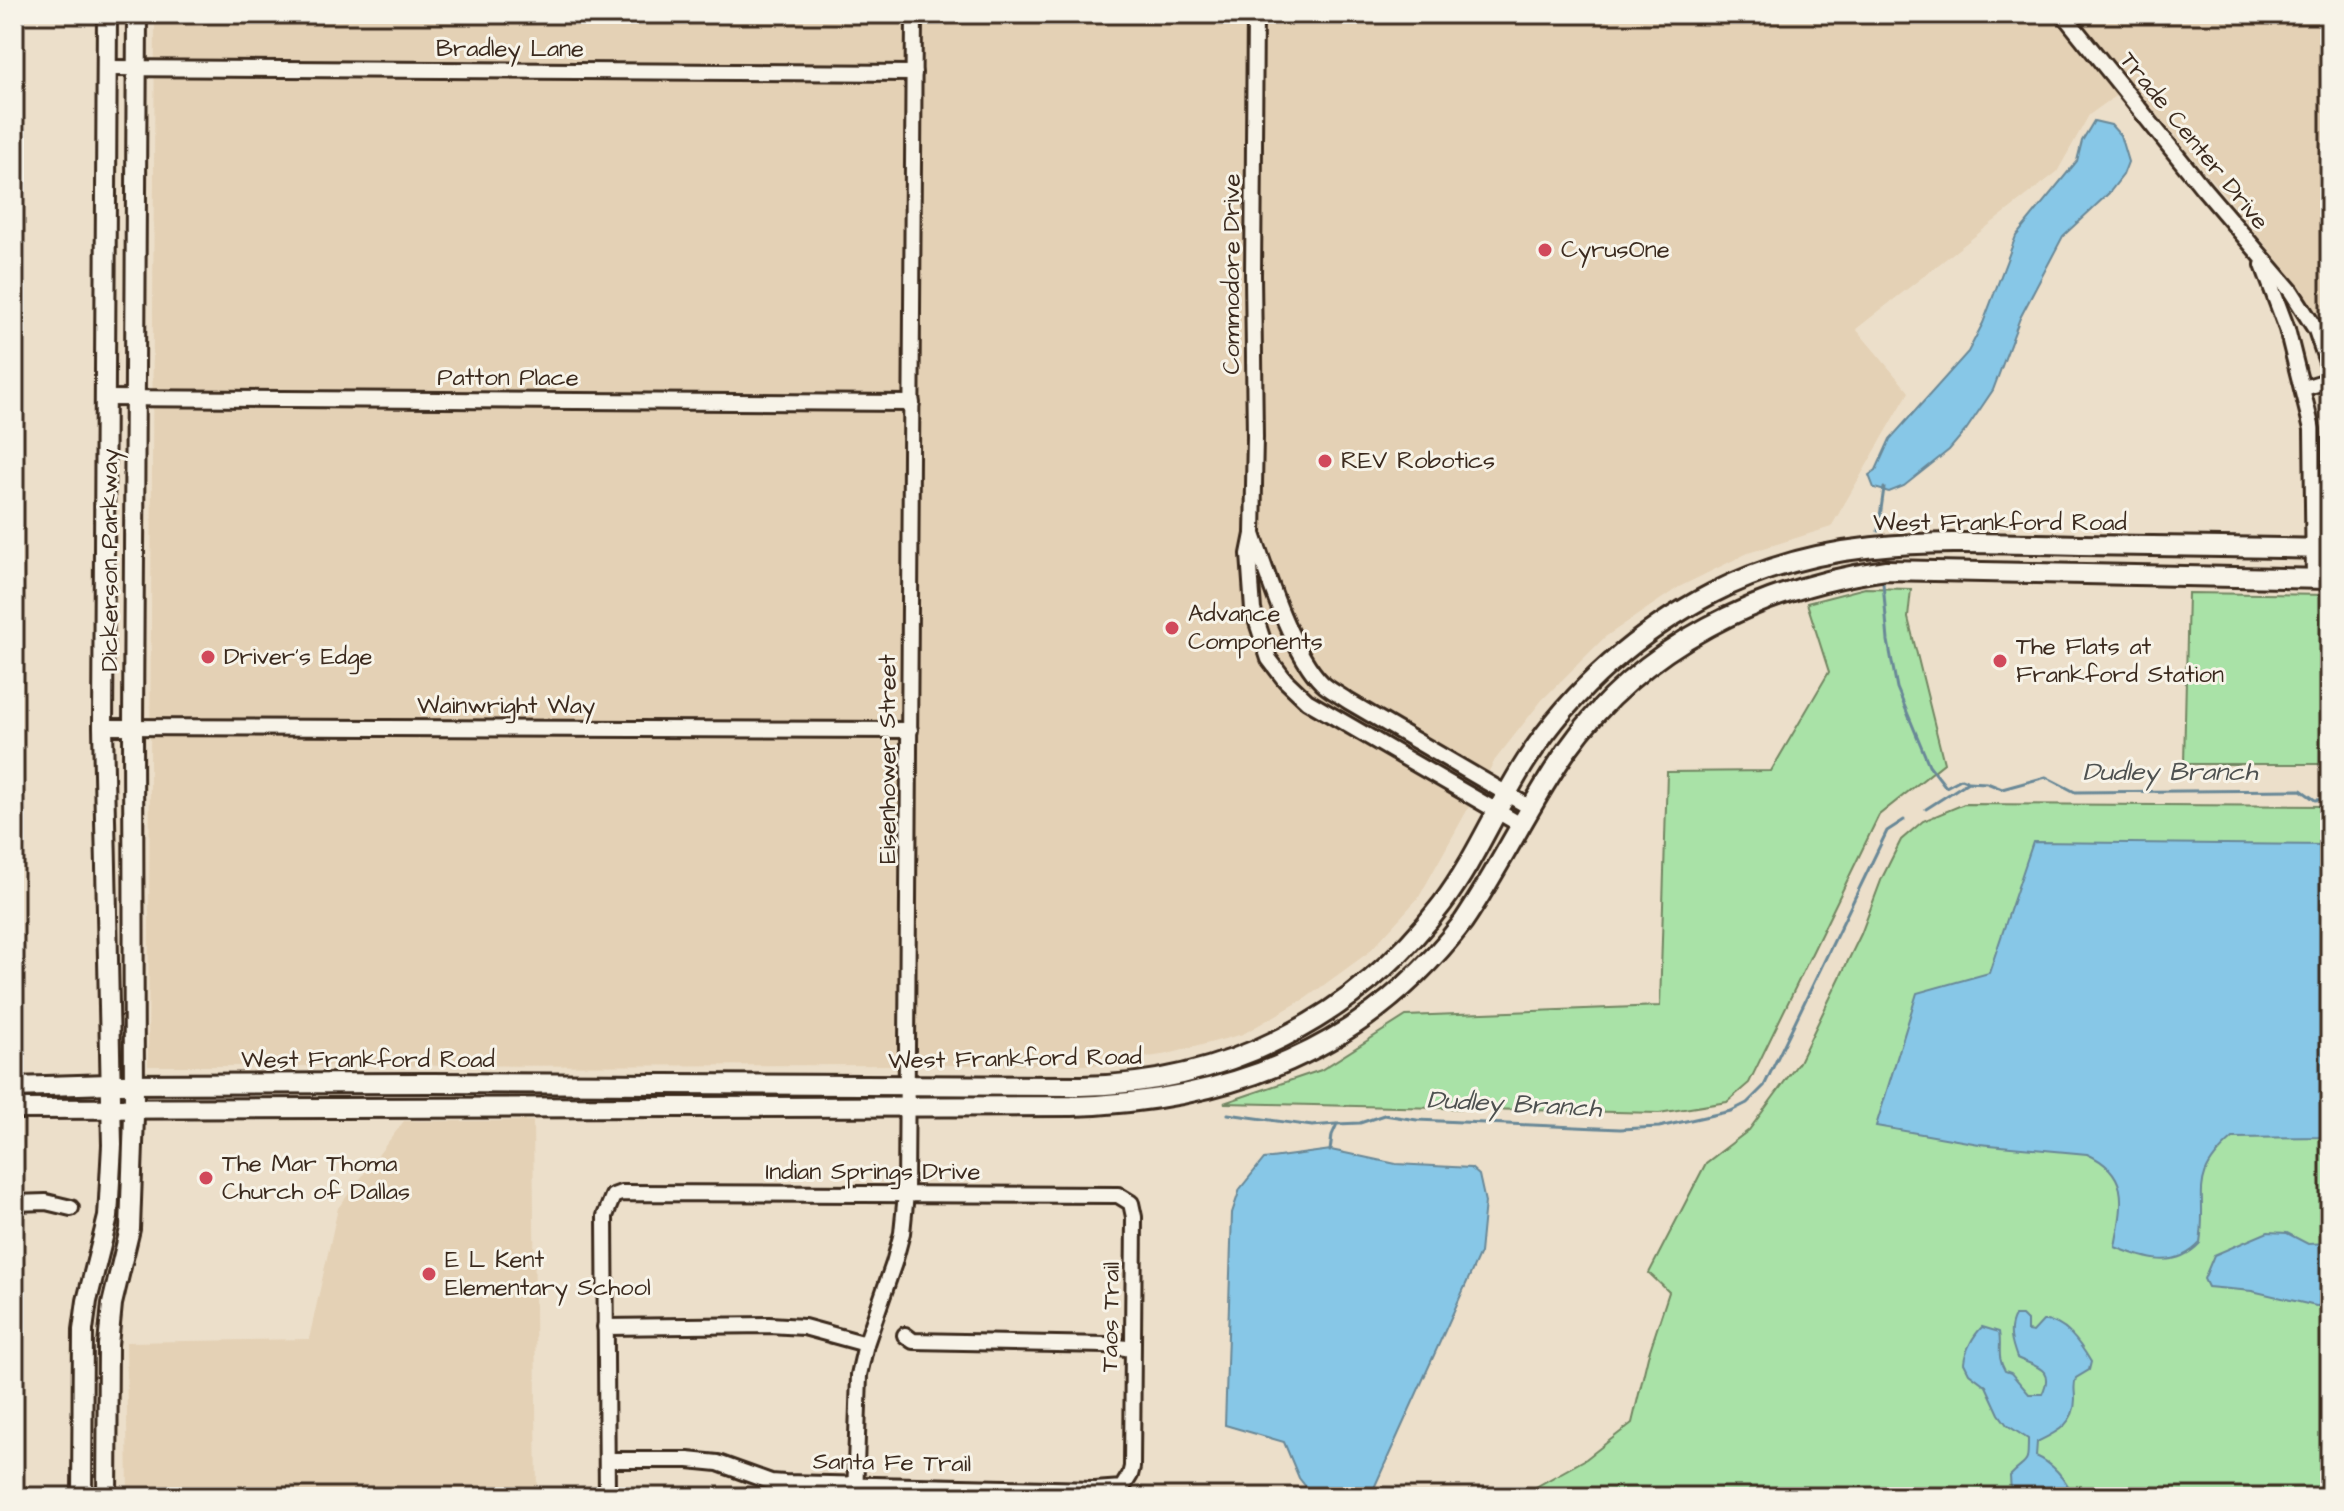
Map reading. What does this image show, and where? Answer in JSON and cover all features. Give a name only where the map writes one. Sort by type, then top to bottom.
[{"type":"main road","name":"Dickerson Parkway","points":[[82,1497],[83,1330],[108,1217],[111,1183],[103,727],[107,14]]},
{"type":"main road","name":"Dickerson Parkway","points":[[107,1497],[108,1345],[112,1304],[130,1229],[135,1107],[133,727],[137,14]]},
{"type":"main road","name":"West Frankford Road","points":[[14,1087],[110,1084],[1081,1086],[1133,1084],[1177,1077],[1221,1064],[1290,1035],[1322,1016],[1391,962],[1443,903],[1528,759],[1553,724],[1605,668],[1651,630],[1715,592],[1778,565],[1839,551],[1904,544],[2321,548]]},
{"type":"main road","name":"West Frankford Road","points":[[14,1109],[907,1108],[1115,1105],[1179,1097],[1262,1072],[1312,1051],[1343,1034],[1397,993],[1449,940],[1486,888],[1569,748],[1607,702],[1661,657],[1742,608],[1809,584],[1886,570],[2325,579]]},
{"type":"street","name":"Eisenhower Street","points":[[855,1492],[857,1407],[866,1344],[902,1233],[906,1194],[914,14]]},
{"type":"street","name":"Commodore Drive","points":[[1255,14],[1253,534],[1249,554],[1253,610],[1269,659],[1307,701],[1502,804],[1531,808]]},
{"type":"street","name":"Trade Center Drive","points":[[2063,14],[2260,258],[2291,291],[2316,330],[2330,371]]},
{"type":"street","name":"Bradley Lane","points":[[107,68],[914,73]]},
{"type":"street","name":"Trade Center Drive","points":[[2260,258],[2287,329],[2304,388],[2312,429],[2325,579]]},
{"type":"street","points":[[2304,388],[2330,380]]},
{"type":"street","name":"Patton Place","points":[[104,398],[912,403]]},
{"type":"street","points":[[2312,429],[2330,429]]},
{"type":"street","name":"Commodore Drive","points":[[1253,534],[1278,601],[1305,659],[1321,682],[1502,804],[1521,825]]},
{"type":"street","points":[[1253,610],[1278,601]]},
{"type":"street","points":[[1307,701],[1321,682]]},
{"type":"street","name":"Wainwright Way","points":[[103,727],[910,730]]},
{"type":"street","name":"Indian Springs Drive","points":[[605,1327],[605,1216],[613,1196],[621,1193],[1118,1195],[1131,1203]]},
{"type":"street","points":[[14,1203],[46,1202],[71,1208]]},
{"type":"street","name":"Taos Trail","points":[[1131,1203],[1134,1217],[1132,1432]]},
{"type":"street","points":[[607,1497],[605,1327],[781,1325],[804,1327],[866,1344]]},
{"type":"street","points":[[905,1335],[913,1341],[1106,1345],[1132,1349]]},
{"type":"street","name":"Santa Fe Trail","points":[[607,1460],[718,1463],[771,1482],[855,1492],[908,1485],[1095,1490],[1122,1488],[1130,1475],[1132,1432]]},
{"type":"shaded area","points":[[155,14],[2317,14],[2330,30],[2330,343],[2303,290],[2132,84],[2089,115],[2057,172],[1856,329],[1909,392],[1831,527],[1748,553],[1679,587],[1605,637],[1542,700],[1495,760],[1419,897],[1369,952],[1306,998],[1243,1034],[1168,1054],[1096,1065],[148,1066]]},
{"type":"shaded area","name":"E L Kent Elementary School","points":[[404,1121],[533,1121],[537,1497],[128,1497],[126,1342],[309,1339],[338,1208]]},
{"type":"green space","points":[[1865,588],[1911,589],[1908,618],[1944,763],[1879,815],[1749,1083],[1727,1102],[1659,1113],[1224,1103],[1321,1070],[1406,1016],[1660,1006],[1667,772],[1771,771],[1829,672],[1807,603]]},
{"type":"green space","points":[[2188,593],[2330,595],[2330,764],[2184,764]]},
{"type":"green space","points":[[1964,804],[2330,806],[2330,1497],[1518,1497],[1586,1459],[1632,1423],[1648,1356],[1669,1292],[1649,1273],[1706,1163],[1749,1130],[1799,1062],[1861,934],[1882,878],[1901,840],[1923,821]]},
{"type":"water","points":[[2094,121],[2111,125],[2120,135],[2128,162],[2123,175],[2109,193],[2063,236],[2020,318],[1993,390],[1966,430],[1949,450],[1904,486],[1889,492],[1874,488],[1869,475],[1876,470],[1890,439],[1968,352],[1983,323],[2016,236],[2077,161],[2082,141]]},
{"type":"water","points":[[2033,842],[2330,845],[2330,1137],[2233,1138],[2204,1175],[2200,1243],[2180,1257],[2159,1260],[2115,1247],[2121,1205],[2117,1181],[2101,1162],[2087,1154],[1979,1144],[1876,1126],[1917,993],[1989,973]]},
{"type":"water","points":[[1331,1150],[1396,1164],[1471,1168],[1479,1175],[1485,1202],[1480,1253],[1370,1497],[1314,1497],[1299,1478],[1284,1442],[1225,1425],[1232,1213],[1240,1189],[1264,1159]]},
{"type":"water","points":[[2268,1232],[2287,1233],[2308,1244],[2330,1243],[2330,1305],[2316,1306],[2252,1291],[2208,1287],[2204,1279],[2214,1255]]},
{"type":"water","points":[[2015,1316],[2022,1316],[2027,1321],[2027,1331],[2033,1332],[2043,1321],[2058,1324],[2077,1341],[2091,1362],[2089,1370],[2076,1378],[2074,1408],[2068,1421],[2058,1431],[2037,1442],[2036,1456],[2059,1473],[2074,1497],[2018,1497],[2011,1492],[2010,1476],[2027,1459],[2028,1439],[2007,1425],[1986,1386],[1969,1373],[1964,1363],[1970,1344],[1982,1327],[1999,1332],[2000,1356],[2005,1371],[2011,1373],[2029,1394],[2042,1394],[2045,1373],[2017,1358],[2015,1353],[2011,1332]]},
{"type":"waterway","points":[[1878,531],[1884,488]]},
{"type":"waterway","points":[[1883,583],[1888,641],[1897,688],[1929,765],[1946,787],[1961,779],[1966,781]]},
{"type":"waterway","name":"Dudley Branch","points":[[1926,809],[1968,782],[1987,783],[2002,789],[2046,777],[2075,792],[2301,790],[2315,800],[2330,799]]},
{"type":"waterway","name":"Dudley Branch","points":[[1330,1151],[1337,1124],[1360,1123],[1384,1115],[1417,1120],[1620,1129],[1659,1127],[1731,1111],[1747,1103],[1764,1086],[1887,831],[1904,820]]},
{"type":"waterway","points":[[1228,1114],[1312,1126],[1336,1124]]},
{"type":"tram line","points":[[2323,14],[2330,22]]},
{"type":"place","name":"CyrusOne","points":[[1545,250]]},
{"type":"place","name":"REV Robotics","points":[[1325,461]]},
{"type":"place","name":"Advance Components","points":[[1172,628]]},
{"type":"place","name":"Driver's Edge","points":[[208,657]]},
{"type":"place","name":"The Flats at Frankford Station","points":[[2000,661]]},
{"type":"place","name":"The Mar Thoma Church of Dallas","points":[[206,1178]]},
{"type":"place","name":"E L Kent Elementary School","points":[[429,1274]]}]
